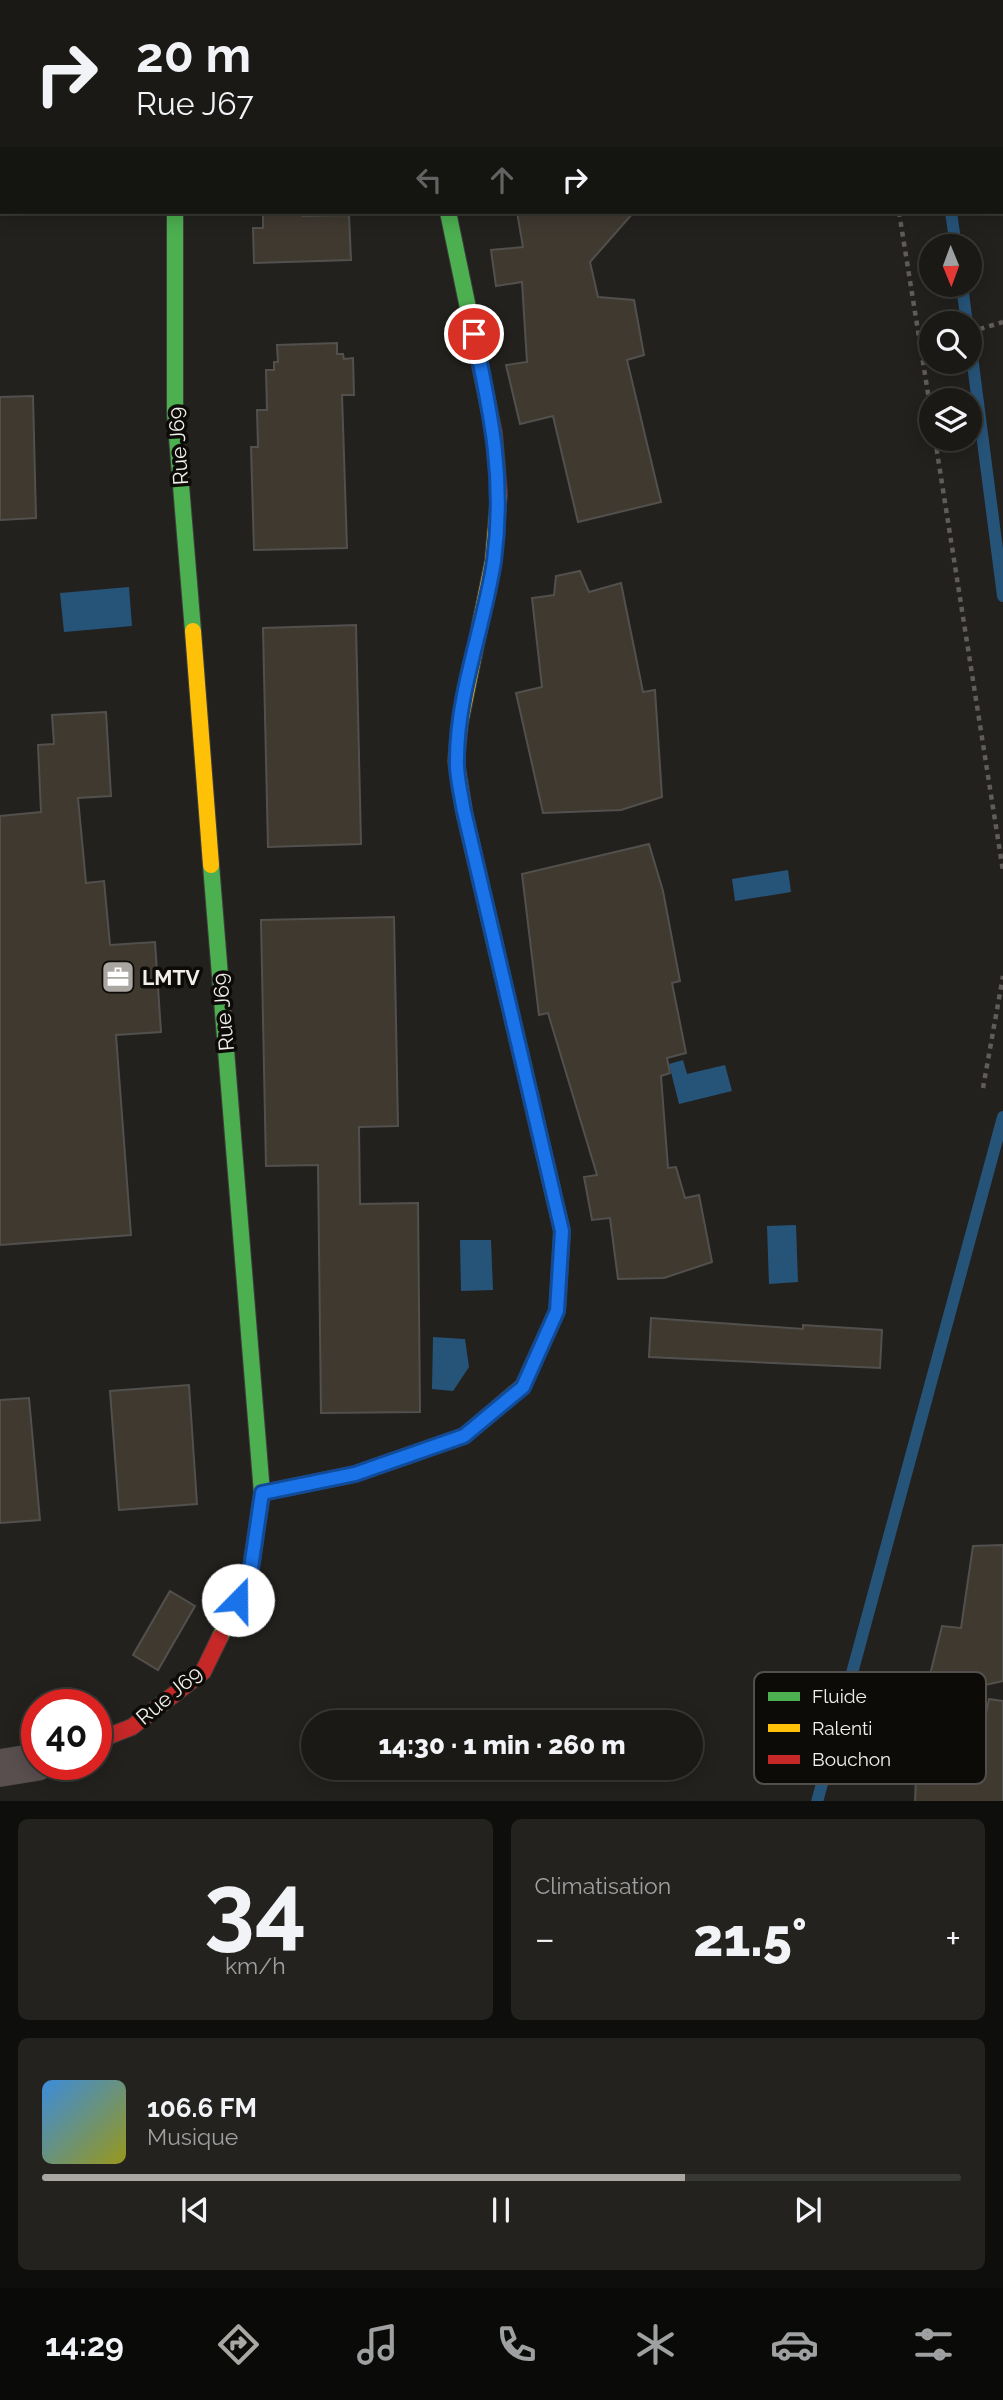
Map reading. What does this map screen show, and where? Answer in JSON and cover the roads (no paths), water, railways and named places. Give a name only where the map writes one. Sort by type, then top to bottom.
[{"type":"street","name":"Rue J69","points":[[112,1735],[132,1727],[203,1672],[250,1575],[262,1493],[174,413],[175,214]]},
{"type":"street","points":[[262,1493],[355,1474],[464,1436],[523,1387],[557,1311],[562,1231],[463,807],[456,761],[460,723],[494,561],[500,486],[494,433],[448,214]]},
{"type":"street","points":[[0,1768],[21,1765]]},
{"type":"water","points":[[129,587],[132,626],[64,632],[60,593]]},
{"type":"water","points":[[788,870],[791,892],[735,901],[732,879]]},
{"type":"water","points":[[683,1060],[687,1074],[725,1065],[732,1091],[679,1104],[669,1064]]},
{"type":"water","points":[[796,1225],[798,1282],[769,1284],[767,1226]]},
{"type":"water","points":[[460,1240],[491,1240],[493,1290],[461,1291]]},
{"type":"water","points":[[433,1337],[465,1339],[469,1367],[453,1391],[432,1389]]},
{"type":"waterway","points":[[951,214],[954,234]]},
{"type":"waterway","points":[[964,298],[965,311]]},
{"type":"waterway","points":[[974,374],[1003,596]]},
{"type":"waterway","points":[[852,1672],[1003,1117]]},
{"type":"waterway","points":[[817,1801],[822,1784]]},
{"type":"place","name":"LMTV","points":[[118,977]]}]
